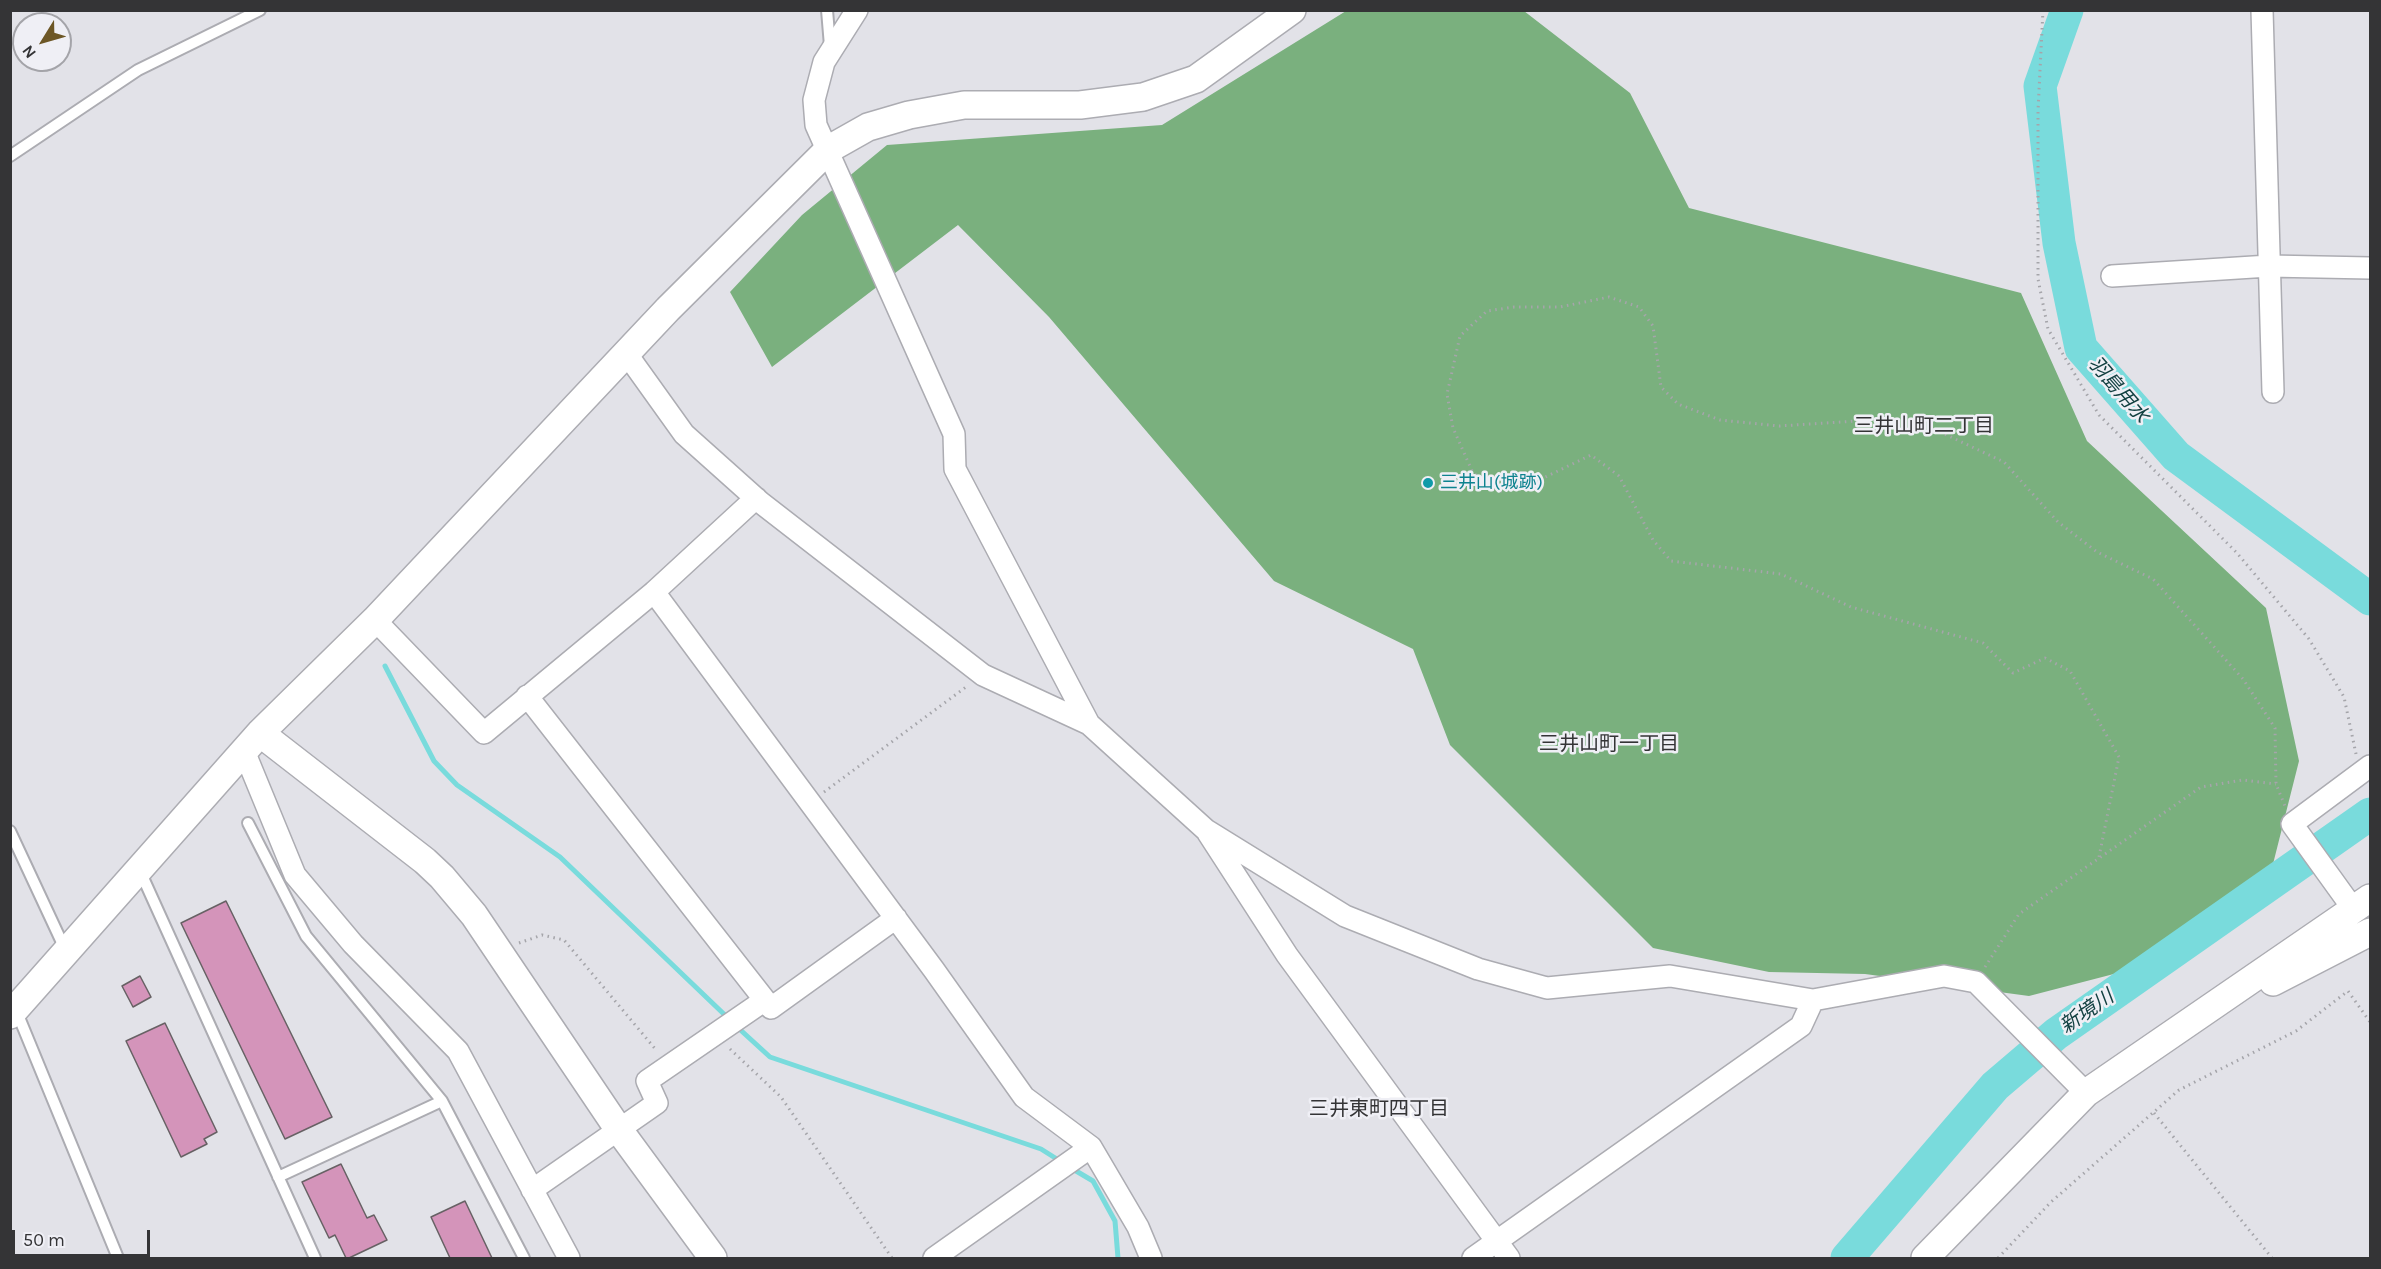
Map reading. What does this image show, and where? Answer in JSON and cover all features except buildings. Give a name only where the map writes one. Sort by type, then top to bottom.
[{"type":"street","points":[[857,10],[824,62],[814,100],[816,125],[829,149],[954,434],[955,469],[1089,724]]},
{"type":"street","points":[[13,1012],[252,742],[375,620],[626,353],[829,149],[868,128],[909,115],[953,107],[1080,105],[1143,97],[1196,79],[1292,10]]},
{"type":"street","points":[[2262,10],[2273,392]]},
{"type":"street","points":[[2112,276],[2269,266],[2370,268]]},
{"type":"street","points":[[626,353],[684,434],[756,498],[983,675],[1089,724],[1206,830],[1345,916],[1478,969],[1547,988],[1670,976],[1813,1000],[1944,976],[1976,982],[2081,1087]]},
{"type":"street","points":[[375,620],[484,733],[654,592],[756,498]]},
{"type":"street","points":[[654,592],[896,918],[1024,1097],[1091,1147],[1138,1227],[1150,1258]]},
{"type":"street","points":[[527,696],[771,1008],[896,918]]},
{"type":"street","points":[[252,742],[425,861],[474,915],[619,1130],[713,1258]]},
{"type":"street","points":[[252,742],[295,875],[353,944],[458,1051],[569,1258]]},
{"type":"street","points":[[1925,1258],[2081,1087],[2242,987],[2362,904],[2334,882],[2292,824],[2365,770]]},
{"type":"street","points":[[1206,830],[1211,842],[1287,955],[1509,1258]]},
{"type":"street","points":[[2242,987],[2268,984],[2370,932]]},
{"type":"street","points":[[532,1190],[657,1103],[647,1081],[765,1000]]},
{"type":"street","points":[[1473,1258],[1802,1026],[1813,1000]]},
{"type":"street","points":[[934,1258],[1091,1147]]},
{"type":"lane","points":[[10,156],[138,70],[260,10]]},
{"type":"lane","points":[[827,10],[831,51]]},
{"type":"lane","points":[[248,823],[306,936],[442,1101],[524,1258]]},
{"type":"lane","points":[[10,831],[67,952]]},
{"type":"lane","points":[[140,871],[315,1258]]},
{"type":"lane","points":[[13,1012],[118,1258]]},
{"type":"lane","points":[[278,1177],[442,1101]]},
{"type":"path","points":[[2043,10],[2038,111],[2038,279],[2049,329],[2099,415],[2236,553],[2309,639],[2344,697],[2365,770]]},
{"type":"path","points":[[1976,982],[2019,914],[2201,787],[2243,780],[2276,784],[2275,728],[2243,679],[2153,579],[2097,552],[2058,522],[2004,462],[1936,430],[1872,420],[1779,426],[1720,420],[1678,404],[1661,387],[1653,326],[1639,307],[1609,297],[1560,307],[1487,311],[1460,336],[1447,394],[1453,428],[1473,473],[1501,491],[1533,483],[1592,455],[1619,476],[1653,540],[1671,561],[1781,574],[1851,607],[1983,643],[2013,673],[2045,658],[2070,671],[2119,756],[2099,857]]},
{"type":"path","points":[[810,801],[983,675]]},
{"type":"path","points":[[498,951],[542,936],[564,940],[669,1065]]},
{"type":"path","points":[[1998,1258],[2051,1202],[2179,1090],[2295,1031],[2348,991],[2370,1022]]},
{"type":"path","points":[[716,1035],[781,1097],[892,1258]]},
{"type":"path","points":[[2154,1113],[2271,1258]]},
{"type":"green space","points":[[1346,11],[1524,11],[1630,93],[1689,208],[2021,293],[2087,441],[2266,608],[2299,761],[2273,864],[2133,969],[2029,996],[1865,974],[1769,972],[1653,948],[1450,745],[1413,649],[1274,581],[1049,317],[958,225],[772,367],[730,292],[802,215],[887,145],[1162,125]]},
{"type":"waterway","name":"羽島用水","points":[[2067,10],[2040,86],[2059,243],[2081,348],[2176,456],[2370,599]]},
{"type":"waterway","points":[[385,666],[434,761],[457,785],[560,857],[728,1018]]},
{"type":"waterway","name":"新境川","points":[[1847,1258],[1995,1086],[2056,1034],[2370,814]]},
{"type":"waterway","points":[[735,1025],[770,1057],[1041,1149],[1060,1161]]},
{"type":"waterway","points":[[1071,1168],[1093,1181],[1115,1221],[1118,1258]]},
{"type":"place","name":"三井山(城跡)","points":[[1428,483]]},
{"type":"district","name":"三井山町二丁目","points":[[1924,426]]},
{"type":"district","name":"三井山町一丁目","points":[[1609,744]]},
{"type":"district","name":"三井東町四丁目","points":[[1379,1109]]}]
